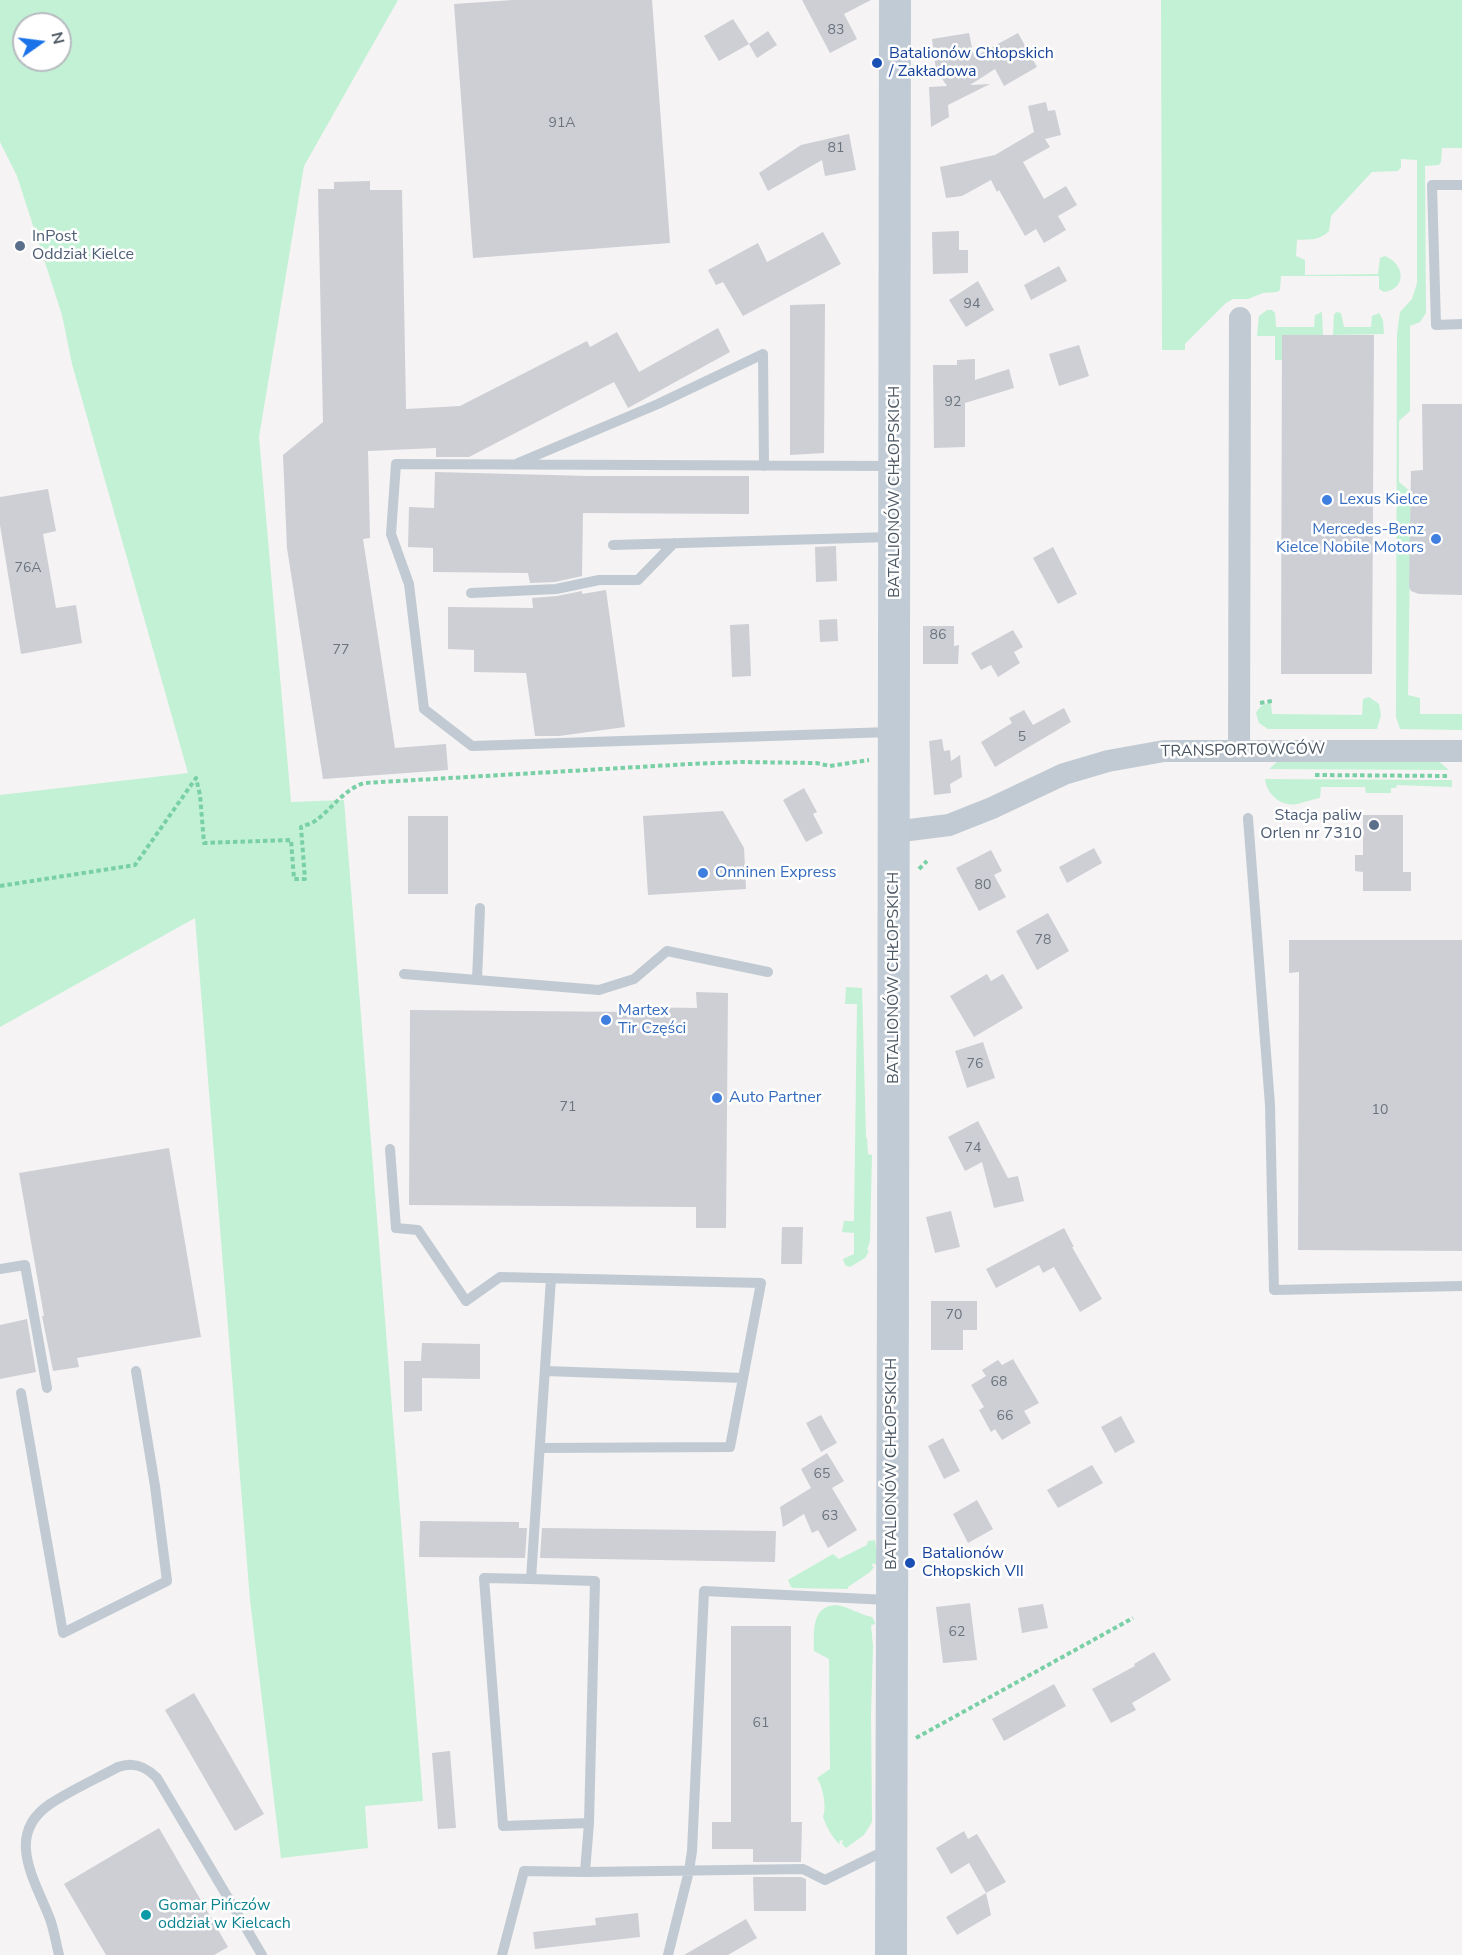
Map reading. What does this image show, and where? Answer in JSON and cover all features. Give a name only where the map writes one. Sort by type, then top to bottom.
[{"type":"street","name":"BATALIONÓW CHŁOPSKICH","points":[[891,1955],[895,0]]},
{"type":"street","points":[[1239,750],[1240,318]]},
{"type":"street","name":"TRANSPORTOWCÓW","points":[[894,832],[949,825],[984,812],[1064,774],[1108,761],[1164,751],[1462,751]]},
{"type":"lane","points":[[1462,185],[1432,185],[1436,325],[1462,324]]},
{"type":"lane","points":[[514,465],[658,404],[763,354],[764,466]]},
{"type":"lane","points":[[894,746],[472,746],[424,709],[409,584],[391,534],[396,465],[895,466]]},
{"type":"lane","points":[[613,545],[895,537]]},
{"type":"lane","points":[[471,593],[556,589],[598,580],[638,580],[674,543]]},
{"type":"lane","points":[[1248,818],[1270,1105],[1274,1290],[1462,1286]]},
{"type":"lane","points":[[477,980],[480,909]]},
{"type":"lane","points":[[404,974],[599,990],[634,979],[667,951],[768,972]]},
{"type":"lane","points":[[390,1149],[396,1228],[418,1230],[466,1301],[500,1277],[761,1283],[730,1447],[540,1448]]},
{"type":"lane","points":[[0,1269],[25,1265],[47,1388]]},
{"type":"lane","points":[[531,1579],[551,1278]]},
{"type":"lane","points":[[21,1393],[63,1632],[167,1581],[155,1486],[136,1371]]},
{"type":"lane","points":[[545,1371],[743,1378]]},
{"type":"lane","points":[[585,1872],[589,1823],[595,1581],[484,1578],[502,1826],[589,1823]]},
{"type":"lane","points":[[668,1955],[692,1851],[704,1591],[892,1600]]},
{"type":"lane","points":[[58,1955],[52,1923],[28,1864],[25,1850],[26,1836],[34,1818],[50,1804],[128,1763],[140,1766],[157,1778],[262,1955]]},
{"type":"lane","points":[[502,1955],[524,1871],[803,1869],[825,1880],[876,1855],[891,1853]]},
{"type":"path","points":[[0,886],[135,865],[196,778],[200,795],[204,843],[291,840],[294,879],[305,879],[301,826],[314,822],[344,793],[353,786],[364,783],[690,764],[816,763],[830,766],[868,760],[894,746]]},
{"type":"path","points":[[1311,775],[1449,776]]},
{"type":"path","points":[[891,1754],[1133,1618]]},
{"type":"green space","points":[[0,0],[398,0],[304,166],[259,437],[291,802],[344,800],[423,1801],[365,1806],[368,1848],[281,1858],[250,1600],[195,918],[0,1027],[0,795],[188,773],[72,364],[62,315],[17,176],[0,142]]},
{"type":"green space","points":[[1161,0],[1462,0],[1462,148],[1442,148],[1439,165],[1425,166],[1426,313],[1420,322],[1410,326],[1410,411],[1399,421],[1399,482],[1411,492],[1408,695],[1420,698],[1420,714],[1462,714],[1462,730],[1400,729],[1396,717],[1397,334],[1400,312],[1412,299],[1417,283],[1417,160],[1401,159],[1401,167],[1398,171],[1372,172],[1331,216],[1329,231],[1318,238],[1297,240],[1296,256],[1305,260],[1305,275],[1378,274],[1380,258],[1385,256],[1392,260],[1400,270],[1401,276],[1397,286],[1384,292],[1379,289],[1379,276],[1281,276],[1280,290],[1277,292],[1263,293],[1248,299],[1233,299],[1226,303],[1185,344],[1185,350],[1162,350]]},
{"type":"green space","points":[[1267,310],[1275,313],[1276,327],[1314,327],[1315,315],[1322,312],[1323,335],[1282,360],[1275,360],[1275,336],[1257,336],[1259,316]]},
{"type":"green space","points":[[1336,312],[1341,313],[1344,327],[1371,327],[1372,316],[1379,313],[1383,320],[1384,334],[1333,335]]},
{"type":"green space","points":[[1369,697],[1379,704],[1381,715],[1377,729],[1268,729],[1259,723],[1256,713],[1262,706],[1271,703],[1272,714],[1362,715],[1363,699]]},
{"type":"green space","points":[[1437,760],[1449,770],[1269,769],[1278,761]]},
{"type":"green space","points":[[1265,779],[1452,780],[1452,787],[1397,785],[1396,788],[1391,788],[1391,793],[1366,793],[1365,787],[1321,787],[1320,798],[1288,804],[1273,796]]},
{"type":"green space","points":[[846,987],[862,988],[866,1137],[868,1154],[872,1155],[870,1241],[867,1250],[869,1251],[865,1258],[850,1267],[845,1265],[843,1259],[854,1254],[854,1233],[842,1232],[844,1221],[854,1221],[857,1004],[845,1004]]},
{"type":"green space","points":[[875,1540],[879,1550],[878,1564],[873,1563],[874,1567],[870,1572],[848,1589],[791,1587],[788,1580],[833,1554],[839,1559],[867,1545],[868,1541]]},
{"type":"green space","points":[[836,1605],[872,1617],[875,1622],[871,1625],[873,1646],[872,1822],[864,1835],[846,1848],[842,1844],[843,1840],[839,1841],[840,1845],[835,1839],[823,1817],[824,1797],[817,1778],[830,1769],[829,1659],[814,1651],[814,1628],[822,1610]]},
{"type":"building","points":[[513,0],[652,0],[670,243],[473,258],[454,4]]},
{"type":"building","points":[[802,0],[871,0],[844,14],[857,39],[830,53]]},
{"type":"building","points":[[733,19],[749,44],[719,61],[704,36]]},
{"type":"building","points":[[768,31],[777,45],[757,58],[749,44]]},
{"type":"building","points":[[969,33],[974,57],[1018,33],[1037,67],[1004,86],[995,69],[970,85],[990,84],[948,105],[949,117],[931,127],[929,87],[947,86],[936,70],[932,39]]},
{"type":"building","points":[[1046,102],[1048,111],[1055,110],[1061,135],[1045,139],[1050,147],[1023,162],[1044,199],[1066,186],[1077,205],[1058,216],[1066,230],[1044,243],[1036,229],[1025,236],[991,180],[962,196],[946,198],[940,167],[995,155],[1034,132],[1028,106]]},
{"type":"building","points":[[849,134],[856,170],[825,176],[822,160],[768,191],[759,173],[801,145]]},
{"type":"building","points":[[370,181],[370,190],[402,190],[406,409],[460,406],[587,341],[590,347],[617,332],[639,372],[718,328],[730,352],[628,408],[614,382],[469,457],[436,457],[436,448],[368,451],[370,538],[363,539],[395,748],[446,744],[448,770],[323,779],[287,548],[283,455],[323,422],[318,189],[334,189],[334,182]]},
{"type":"building","points":[[959,231],[959,250],[968,250],[968,273],[933,274],[932,232]]},
{"type":"building","points":[[823,232],[841,264],[743,316],[723,282],[716,285],[708,270],[758,243],[767,262]]},
{"type":"building","points":[[1059,266],[1067,281],[1031,300],[1024,285]]},
{"type":"building","points":[[978,281],[994,310],[966,327],[949,300]]},
{"type":"building","points":[[825,304],[824,453],[790,455],[790,305]]},
{"type":"building","name":"Lexus Kielce","points":[[1282,335],[1374,335],[1372,674],[1281,674]]},
{"type":"building","points":[[1079,345],[1089,376],[1059,386],[1049,354]]},
{"type":"building","points":[[975,359],[975,380],[1009,369],[1014,388],[965,403],[965,447],[934,448],[933,365],[957,365],[957,360]]},
{"type":"building","name":"Mercedes-Benz Kielce Nobile Motors","points":[[1422,404],[1462,404],[1462,595],[1419,594],[1411,591],[1409,587],[1411,471],[1423,470]]},
{"type":"building","points":[[435,472],[589,476],[749,476],[749,514],[583,513],[582,576],[555,582],[530,583],[528,573],[433,572],[433,548],[408,547],[409,507],[434,508]]},
{"type":"building","points":[[48,489],[56,531],[43,534],[56,608],[76,605],[82,643],[21,654],[0,525],[0,497]]},
{"type":"building","points":[[836,546],[837,581],[816,582],[815,547]]},
{"type":"building","points":[[1053,547],[1077,594],[1058,604],[1033,558]]},
{"type":"building","points":[[606,590],[625,727],[559,736],[535,736],[526,673],[474,672],[474,650],[448,649],[448,607],[533,608],[532,598]]},
{"type":"building","points":[[837,619],[838,641],[820,642],[819,620]]},
{"type":"building","points":[[749,624],[751,676],[732,677],[730,625]]},
{"type":"building","points":[[923,626],[954,626],[954,646],[959,645],[958,664],[923,664]]},
{"type":"building","points":[[1013,630],[1023,647],[1014,652],[1020,663],[998,677],[991,665],[981,670],[971,653]]},
{"type":"building","points":[[1064,708],[1071,722],[995,767],[981,742],[1012,723],[1009,718],[1024,710],[1033,725]]},
{"type":"building","points":[[942,739],[944,751],[950,750],[951,761],[960,755],[962,777],[950,784],[951,793],[934,795],[929,741]]},
{"type":"building","points":[[804,788],[817,812],[813,814],[823,833],[806,842],[783,800]]},
{"type":"building","points":[[723,811],[744,848],[746,889],[648,895],[643,816]]},
{"type":"building","points":[[1363,815],[1403,815],[1403,872],[1411,872],[1411,891],[1363,891],[1363,872],[1355,871],[1355,855],[1363,855]]},
{"type":"building","points":[[408,816],[448,816],[448,894],[408,894]]},
{"type":"building","points":[[1094,848],[1102,863],[1067,883],[1059,867]]},
{"type":"building","points":[[991,850],[1002,871],[994,875],[1006,897],[979,911],[956,868]]},
{"type":"building","points":[[1048,913],[1069,951],[1037,970],[1016,931]]},
{"type":"building","points":[[1289,940],[1462,940],[1462,1251],[1298,1250],[1299,972],[1289,973]]},
{"type":"building","points":[[987,974],[991,981],[1003,974],[1023,1008],[974,1037],[950,996]]},
{"type":"building","points":[[696,992],[728,993],[726,1228],[696,1228],[696,1207],[409,1205],[410,1010],[632,1012],[632,1007],[697,1008]]},
{"type":"building","points":[[983,1042],[995,1078],[967,1088],[955,1051]]},
{"type":"building","points":[[978,1121],[1008,1178],[1018,1176],[1024,1201],[994,1208],[982,1162],[965,1171],[948,1137]]},
{"type":"building","points":[[169,1148],[201,1337],[77,1358],[79,1367],[53,1371],[19,1173]]},
{"type":"building","points":[[951,1211],[960,1247],[935,1253],[926,1217]]},
{"type":"building","points":[[782,1227],[803,1227],[802,1264],[781,1264]]},
{"type":"building","points":[[1064,1228],[1074,1247],[1072,1247],[1102,1299],[1080,1312],[1054,1267],[1043,1273],[1039,1265],[996,1288],[986,1269]]},
{"type":"building","points":[[931,1301],[977,1301],[977,1330],[963,1330],[963,1350],[931,1350]]},
{"type":"building","points":[[27,1319],[36,1372],[0,1379],[0,1325]]},
{"type":"building","points":[[422,1343],[480,1344],[480,1379],[422,1378],[422,1411],[404,1412],[404,1361],[421,1361]]},
{"type":"building","points":[[1013,1359],[1039,1403],[1024,1411],[1031,1423],[1002,1440],[995,1429],[991,1432],[979,1410],[984,1407],[971,1385],[986,1376],[982,1370],[998,1360],[1002,1365]]},
{"type":"building","points":[[821,1415],[837,1443],[821,1452],[806,1423]]},
{"type":"building","points":[[1121,1416],[1135,1442],[1115,1453],[1101,1427]]},
{"type":"building","points":[[943,1438],[960,1471],[944,1479],[928,1446]]},
{"type":"building","points":[[827,1453],[844,1481],[832,1488],[857,1530],[828,1548],[818,1530],[812,1533],[804,1514],[783,1527],[780,1507],[811,1488],[801,1469]]},
{"type":"building","points":[[1092,1465],[1103,1483],[1058,1508],[1047,1490]]},
{"type":"building","points":[[977,1500],[993,1529],[968,1543],[953,1514]]},
{"type":"building","points":[[420,1521],[519,1522],[519,1528],[527,1528],[525,1558],[419,1557]]},
{"type":"building","points":[[542,1528],[776,1531],[775,1562],[540,1558]]},
{"type":"building","points":[[970,1603],[977,1660],[943,1663],[936,1607]]},
{"type":"building","points":[[1043,1604],[1048,1628],[1022,1633],[1018,1608]]},
{"type":"building","points":[[731,1626],[791,1626],[791,1822],[802,1822],[801,1862],[753,1862],[753,1849],[712,1849],[712,1822],[731,1822]]},
{"type":"building","points":[[1154,1652],[1171,1680],[1132,1703],[1136,1710],[1111,1723],[1092,1689],[1135,1666],[1134,1664]]},
{"type":"building","points":[[1054,1684],[1066,1706],[1004,1741],[992,1719]]},
{"type":"building","points":[[194,1693],[264,1814],[235,1831],[165,1710]]},
{"type":"building","points":[[450,1751],[456,1828],[438,1829],[432,1753]]},
{"type":"building","name":"Gomar Pińczów oddział w Kielcach","points":[[159,1828],[228,1947],[214,1955],[106,1955],[64,1884]]},
{"type":"building","points":[[964,1831],[968,1839],[977,1834],[1006,1882],[986,1893],[969,1863],[951,1874],[936,1848]]},
{"type":"building","points":[[753,1877],[801,1877],[806,1879],[806,1911],[754,1911]]},
{"type":"building","points":[[986,1893],[991,1915],[957,1935],[946,1917]]},
{"type":"building","points":[[638,1913],[640,1937],[535,1949],[533,1932],[596,1925],[595,1918]]},
{"type":"building","points":[[746,1919],[757,1938],[728,1955],[684,1955]]},
{"type":"place","name":"Batalionów Chłopskich / Zakładowa","points":[[877,63]]},
{"type":"place","name":"InPost Oddział Kielce","points":[[20,246]]},
{"type":"place","name":"Lexus Kielce","points":[[1327,500]]},
{"type":"place","name":"Mercedes-Benz Kielce Nobile Motors","points":[[1436,539]]},
{"type":"place","name":"Stacja paliw Orlen nr 7310","points":[[1374,825]]},
{"type":"place","name":"Onninen Express","points":[[703,873]]},
{"type":"place","name":"Martex Tir Części","points":[[606,1020]]},
{"type":"place","name":"Auto Partner","points":[[717,1098]]},
{"type":"place","name":"Batalionów Chłopskich VII","points":[[910,1563]]},
{"type":"place","name":"Gomar Pińczów oddział w Kielcach","points":[[146,1915]]}]
